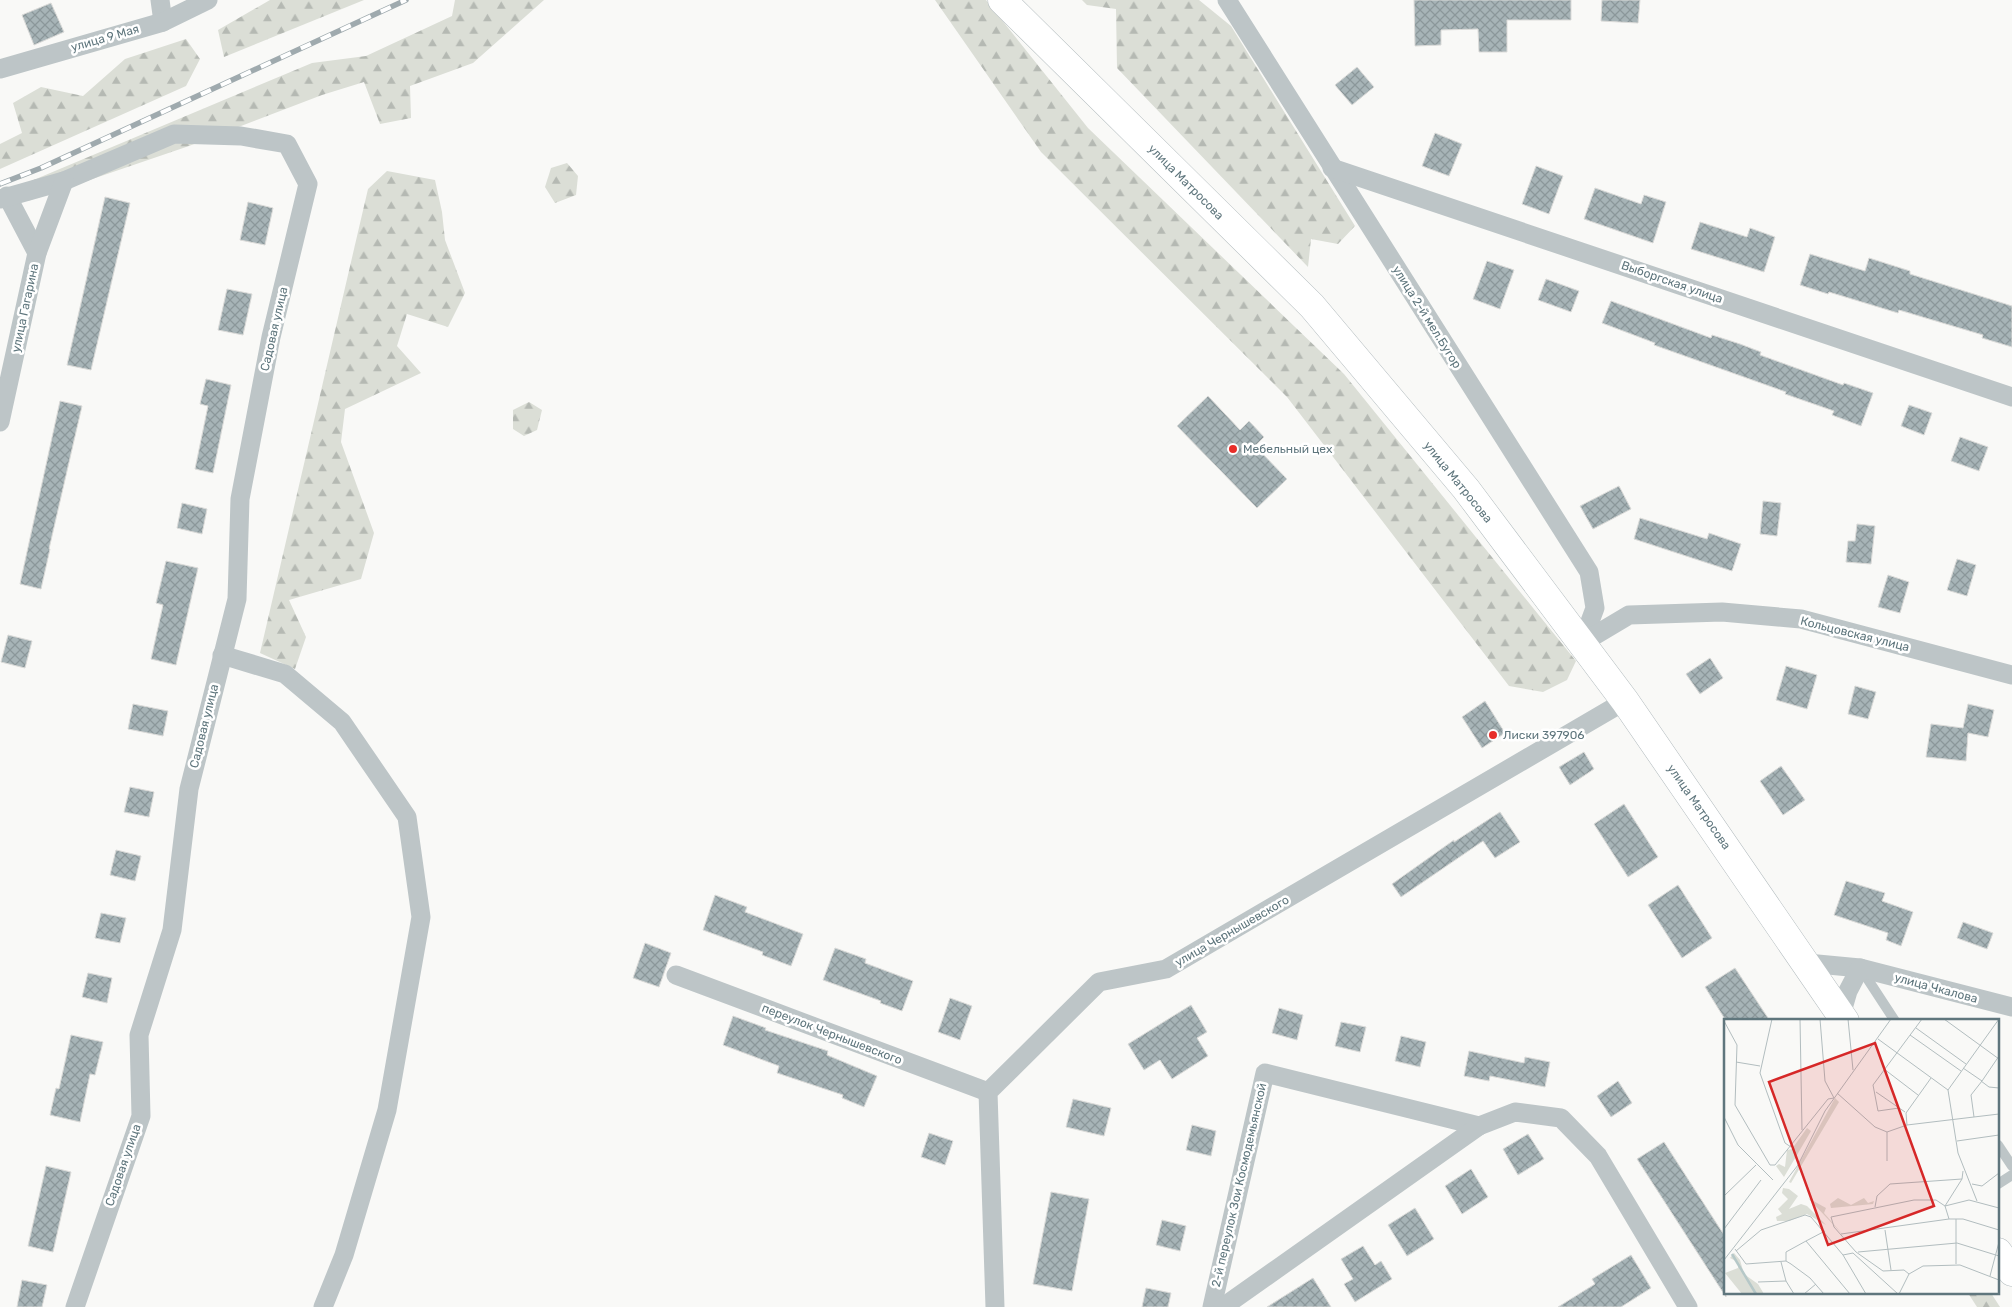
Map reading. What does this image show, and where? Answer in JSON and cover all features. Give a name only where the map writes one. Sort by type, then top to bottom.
[{"type":"main road","name":"улица Матросова","points":[[1002,0],[1312,306],[1466,489],[1626,701],[1843,1018]]},
{"type":"main road","points":[[2000,1255],[2012,1272]]},
{"type":"street","points":[[160,0],[163,22]]},
{"type":"street","name":"улица 9 Мая","points":[[0,69],[163,22],[208,0]]},
{"type":"street","name":"улица 2-й мел.Бугор","points":[[1227,0],[1589,572],[1595,608],[1582,643]]},
{"type":"street","name":"Садовая улица","points":[[64,181],[174,134],[241,136],[286,144],[308,184],[271,337],[240,499],[237,599],[188,788],[172,930],[139,1035],[140,1116],[74,1307]]},
{"type":"street","name":"Выборгская улица","points":[[1332,168],[2012,397]]},
{"type":"street","points":[[4,198],[64,181]]},
{"type":"street","name":"улица Гагарина","points":[[0,422],[37,253],[64,181]]},
{"type":"street","name":"улица Гагарина","points":[[4,198],[37,253]]},
{"type":"street","name":"Кольцовская улица","points":[[1582,643],[1629,615],[1722,612],[1801,619],[2012,675]]},
{"type":"street","points":[[222,655],[285,674],[342,722],[407,817],[421,917],[387,1110],[344,1255],[323,1307]]},
{"type":"street","name":"улица Чернышевского","points":[[988,1092],[1099,982],[1166,969],[1626,701]]},
{"type":"street","name":"улица Чкалова","points":[[1807,963],[1860,968],[2012,1007]]},
{"type":"street","points":[[1843,1018],[1848,991],[1860,968]]},
{"type":"street","name":"переулок Чернышевского","points":[[676,975],[988,1092]]},
{"type":"street","name":"2-й переулок Зои Космодемьянской","points":[[1212,1307],[1265,1073],[1479,1126]]},
{"type":"street","points":[[988,1092],[995,1307]]},
{"type":"street","name":"2-й переулок Зои Космодемьянской","points":[[1223,1307],[1479,1126],[1515,1112],[1561,1118],[1598,1156],[1688,1307]]},
{"type":"lane","points":[[1860,968],[1894,1019]]},
{"type":"lane","points":[[2000,1148],[2012,1166]]},
{"type":"green space","points":[[270,0],[364,0],[224,57],[218,30]]},
{"type":"green space","points":[[455,0],[544,0],[473,63],[410,86],[411,118],[380,124],[364,82],[322,95],[189,146],[28,201],[24,184],[312,63],[366,56],[452,16]]},
{"type":"green space","points":[[935,0],[986,0],[1088,128],[1344,374],[1576,661],[1567,680],[1543,692],[1509,686],[1287,397],[1041,152]]},
{"type":"green space","points":[[1082,0],[1199,0],[1231,26],[1355,226],[1338,244],[1311,239],[1308,267],[1117,68],[1116,9],[1087,5]]},
{"type":"green space","points":[[186,39],[200,59],[186,86],[0,169],[0,144],[22,133],[13,103],[41,87],[83,96],[125,59]]},
{"type":"green space","points":[[567,163],[578,176],[576,195],[555,203],[545,187],[551,168]]},
{"type":"green space","points":[[387,171],[435,180],[442,212],[445,240],[465,293],[448,327],[407,314],[397,346],[421,373],[345,409],[341,442],[374,533],[361,579],[289,600],[306,637],[295,669],[260,653],[368,189]]},
{"type":"green space","points":[[529,402],[542,410],[537,430],[524,436],[513,429],[513,410]]},
{"type":"green space","points":[[1969,1294],[1992,1294],[2000,1307],[1977,1307]]},
{"type":"building","points":[[1414,0],[1571,0],[1571,20],[1507,20],[1507,52],[1479,52],[1478,29],[1441,30],[1441,45],[1415,46]]},
{"type":"building","points":[[1602,0],[1640,0],[1638,23],[1601,21]]},
{"type":"building","points":[[51,3],[64,32],[34,45],[22,15]]},
{"type":"building","points":[[1357,67],[1374,87],[1352,105],[1335,85]]},
{"type":"building","points":[[1435,133],[1462,144],[1449,176],[1422,166]]},
{"type":"building","points":[[1536,166],[1563,176],[1549,214],[1522,204]]},
{"type":"building","points":[[1595,188],[1641,204],[1644,195],[1666,202],[1653,243],[1584,219]]},
{"type":"building","points":[[105,197],[130,203],[91,370],[67,365]]},
{"type":"building","points":[[248,202],[273,208],[265,245],[240,240]]},
{"type":"building","points":[[1700,222],[1747,237],[1750,228],[1775,237],[1764,272],[1691,249]]},
{"type":"building","points":[[1810,254],[1865,271],[1869,258],[1910,271],[1910,274],[2012,306],[2012,347],[1982,338],[1983,335],[1899,310],[1898,313],[1800,285]]},
{"type":"building","points":[[1487,261],[1514,270],[1500,309],[1473,299]]},
{"type":"building","points":[[1546,279],[1579,291],[1571,312],[1538,300]]},
{"type":"building","points":[[227,289],[252,294],[243,335],[218,330]]},
{"type":"building","points":[[1611,301],[1711,338],[1712,335],[1740,344],[1761,352],[1760,355],[1843,385],[1844,383],[1873,393],[1861,426],[1832,415],[1834,411],[1654,345],[1655,343],[1602,323]]},
{"type":"building","points":[[206,379],[231,385],[213,473],[195,469],[208,406],[200,404]]},
{"type":"building","points":[[1208,396],[1240,430],[1249,421],[1264,437],[1255,446],[1287,479],[1257,508],[1177,426]]},
{"type":"building","points":[[60,401],[82,406],[41,589],[20,584]]},
{"type":"building","points":[[1909,405],[1932,413],[1924,435],[1901,426]]},
{"type":"building","points":[[1960,437],[1988,447],[1979,471],[1951,461]]},
{"type":"building","points":[[1619,486],[1631,509],[1593,529],[1580,506]]},
{"type":"building","points":[[1763,501],[1781,503],[1777,536],[1760,534]]},
{"type":"building","points":[[182,503],[207,509],[202,534],[177,528]]},
{"type":"building","points":[[1640,518],[1707,539],[1709,533],[1741,544],[1732,571],[1634,539]]},
{"type":"building","points":[[1857,524],[1875,526],[1871,564],[1846,562],[1848,541],[1855,541]]},
{"type":"building","points":[[1957,559],[1976,565],[1967,596],[1947,590]]},
{"type":"building","points":[[166,561],[198,568],[176,665],[151,659],[163,605],[156,603]]},
{"type":"building","points":[[1888,575],[1909,582],[1900,613],[1878,607]]},
{"type":"building","points":[[8,635],[32,641],[25,668],[1,662]]},
{"type":"building","points":[[1710,658],[1723,678],[1700,694],[1686,674]]},
{"type":"building","points":[[1786,666],[1817,675],[1807,709],[1776,700]]},
{"type":"building","points":[[1855,686],[1876,692],[1868,719],[1848,714]]},
{"type":"building","points":[[1485,701],[1505,733],[1482,748],[1462,717]]},
{"type":"building","points":[[133,704],[168,711],[163,736],[128,729]]},
{"type":"building","points":[[1968,704],[1994,710],[1988,737],[1968,733],[1966,761],[1926,757],[1931,724],[1963,728]]},
{"type":"building","points":[[1584,752],[1594,769],[1570,785],[1559,767]]},
{"type":"building","points":[[1781,766],[1805,800],[1783,815],[1760,781]]},
{"type":"building","points":[[130,787],[154,792],[149,817],[124,812]]},
{"type":"building","points":[[1624,804],[1658,857],[1628,877],[1594,824]]},
{"type":"building","points":[[1500,812],[1520,842],[1495,858],[1483,841],[1401,897],[1392,884],[1454,840],[1454,842]]},
{"type":"building","points":[[116,850],[141,856],[135,881],[110,875]]},
{"type":"building","points":[[1846,881],[1885,893],[1882,901],[1913,912],[1901,946],[1886,940],[1888,933],[1834,915]]},
{"type":"building","points":[[1678,885],[1712,938],[1682,958],[1648,905]]},
{"type":"building","points":[[715,895],[747,907],[745,912],[803,934],[791,966],[762,955],[763,952],[703,930]]},
{"type":"building","points":[[101,913],[126,918],[120,943],[95,938]]},
{"type":"building","points":[[1963,922],[1993,933],[1987,949],[1957,938]]},
{"type":"building","points":[[645,943],[671,953],[659,987],[633,978]]},
{"type":"building","points":[[835,948],[866,959],[865,963],[913,981],[902,1011],[880,1003],[881,1001],[823,980]]},
{"type":"building","points":[[1735,968],[1769,1019],[1725,1019],[1705,987]]},
{"type":"building","points":[[88,973],[112,978],[107,1003],[82,997]]},
{"type":"building","points":[[950,998],[972,1006],[960,1040],[938,1032]]},
{"type":"building","points":[[1191,1005],[1207,1032],[1197,1038],[1208,1056],[1172,1079],[1160,1060],[1144,1070],[1128,1044]]},
{"type":"building","points":[[1279,1008],[1303,1015],[1297,1040],[1272,1033]]},
{"type":"building","points":[[733,1016],[766,1028],[765,1030],[828,1051],[827,1055],[877,1076],[864,1107],[842,1098],[843,1095],[777,1073],[779,1066],[723,1045]]},
{"type":"building","points":[[1341,1022],[1366,1027],[1360,1052],[1335,1046]]},
{"type":"building","points":[[71,1035],[103,1042],[95,1075],[90,1074],[80,1122],[50,1115],[56,1088],[59,1089]]},
{"type":"building","points":[[1401,1036],[1426,1042],[1420,1067],[1395,1061]]},
{"type":"building","points":[[1469,1051],[1524,1063],[1525,1057],[1550,1062],[1545,1087],[1490,1076],[1489,1081],[1464,1076]]},
{"type":"building","points":[[1618,1081],[1632,1103],[1611,1117],[1597,1096]]},
{"type":"building","points":[[1073,1099],[1111,1108],[1104,1136],[1066,1127]]},
{"type":"building","points":[[1192,1125],[1216,1131],[1211,1156],[1186,1150]]},
{"type":"building","points":[[929,1133],[953,1141],[945,1165],[921,1157]]},
{"type":"building","points":[[1528,1134],[1544,1159],[1518,1175],[1503,1149]]},
{"type":"building","points":[[1664,1142],[1724,1235],[1724,1294],[1637,1159]]},
{"type":"building","points":[[46,1166],[71,1172],[53,1252],[28,1246]]},
{"type":"building","points":[[1471,1169],[1488,1197],[1462,1214],[1445,1186]]},
{"type":"building","points":[[1051,1192],[1089,1199],[1072,1291],[1033,1284]]},
{"type":"building","points":[[1415,1208],[1434,1239],[1407,1256],[1388,1225]]},
{"type":"building","points":[[1162,1220],[1186,1226],[1180,1251],[1156,1245]]},
{"type":"building","points":[[1363,1246],[1375,1265],[1381,1261],[1392,1279],[1355,1302],[1344,1284],[1353,1279],[1341,1259]]},
{"type":"building","points":[[1631,1255],[1651,1288],[1621,1307],[1558,1307],[1595,1284],[1592,1279]]},
{"type":"building","points":[[1313,1278],[1331,1307],[1267,1307]]},
{"type":"building","points":[[22,1280],[47,1285],[42,1307],[17,1307]]},
{"type":"building","points":[[1146,1288],[1171,1293],[1168,1307],[1142,1307]]},
{"type":"railway","points":[[0,184],[41,168],[406,0]]},
{"type":"place","name":"Мебельный цех","points":[[1233,449]]},
{"type":"place","name":"Лиски 397906","points":[[1493,735]]}]
